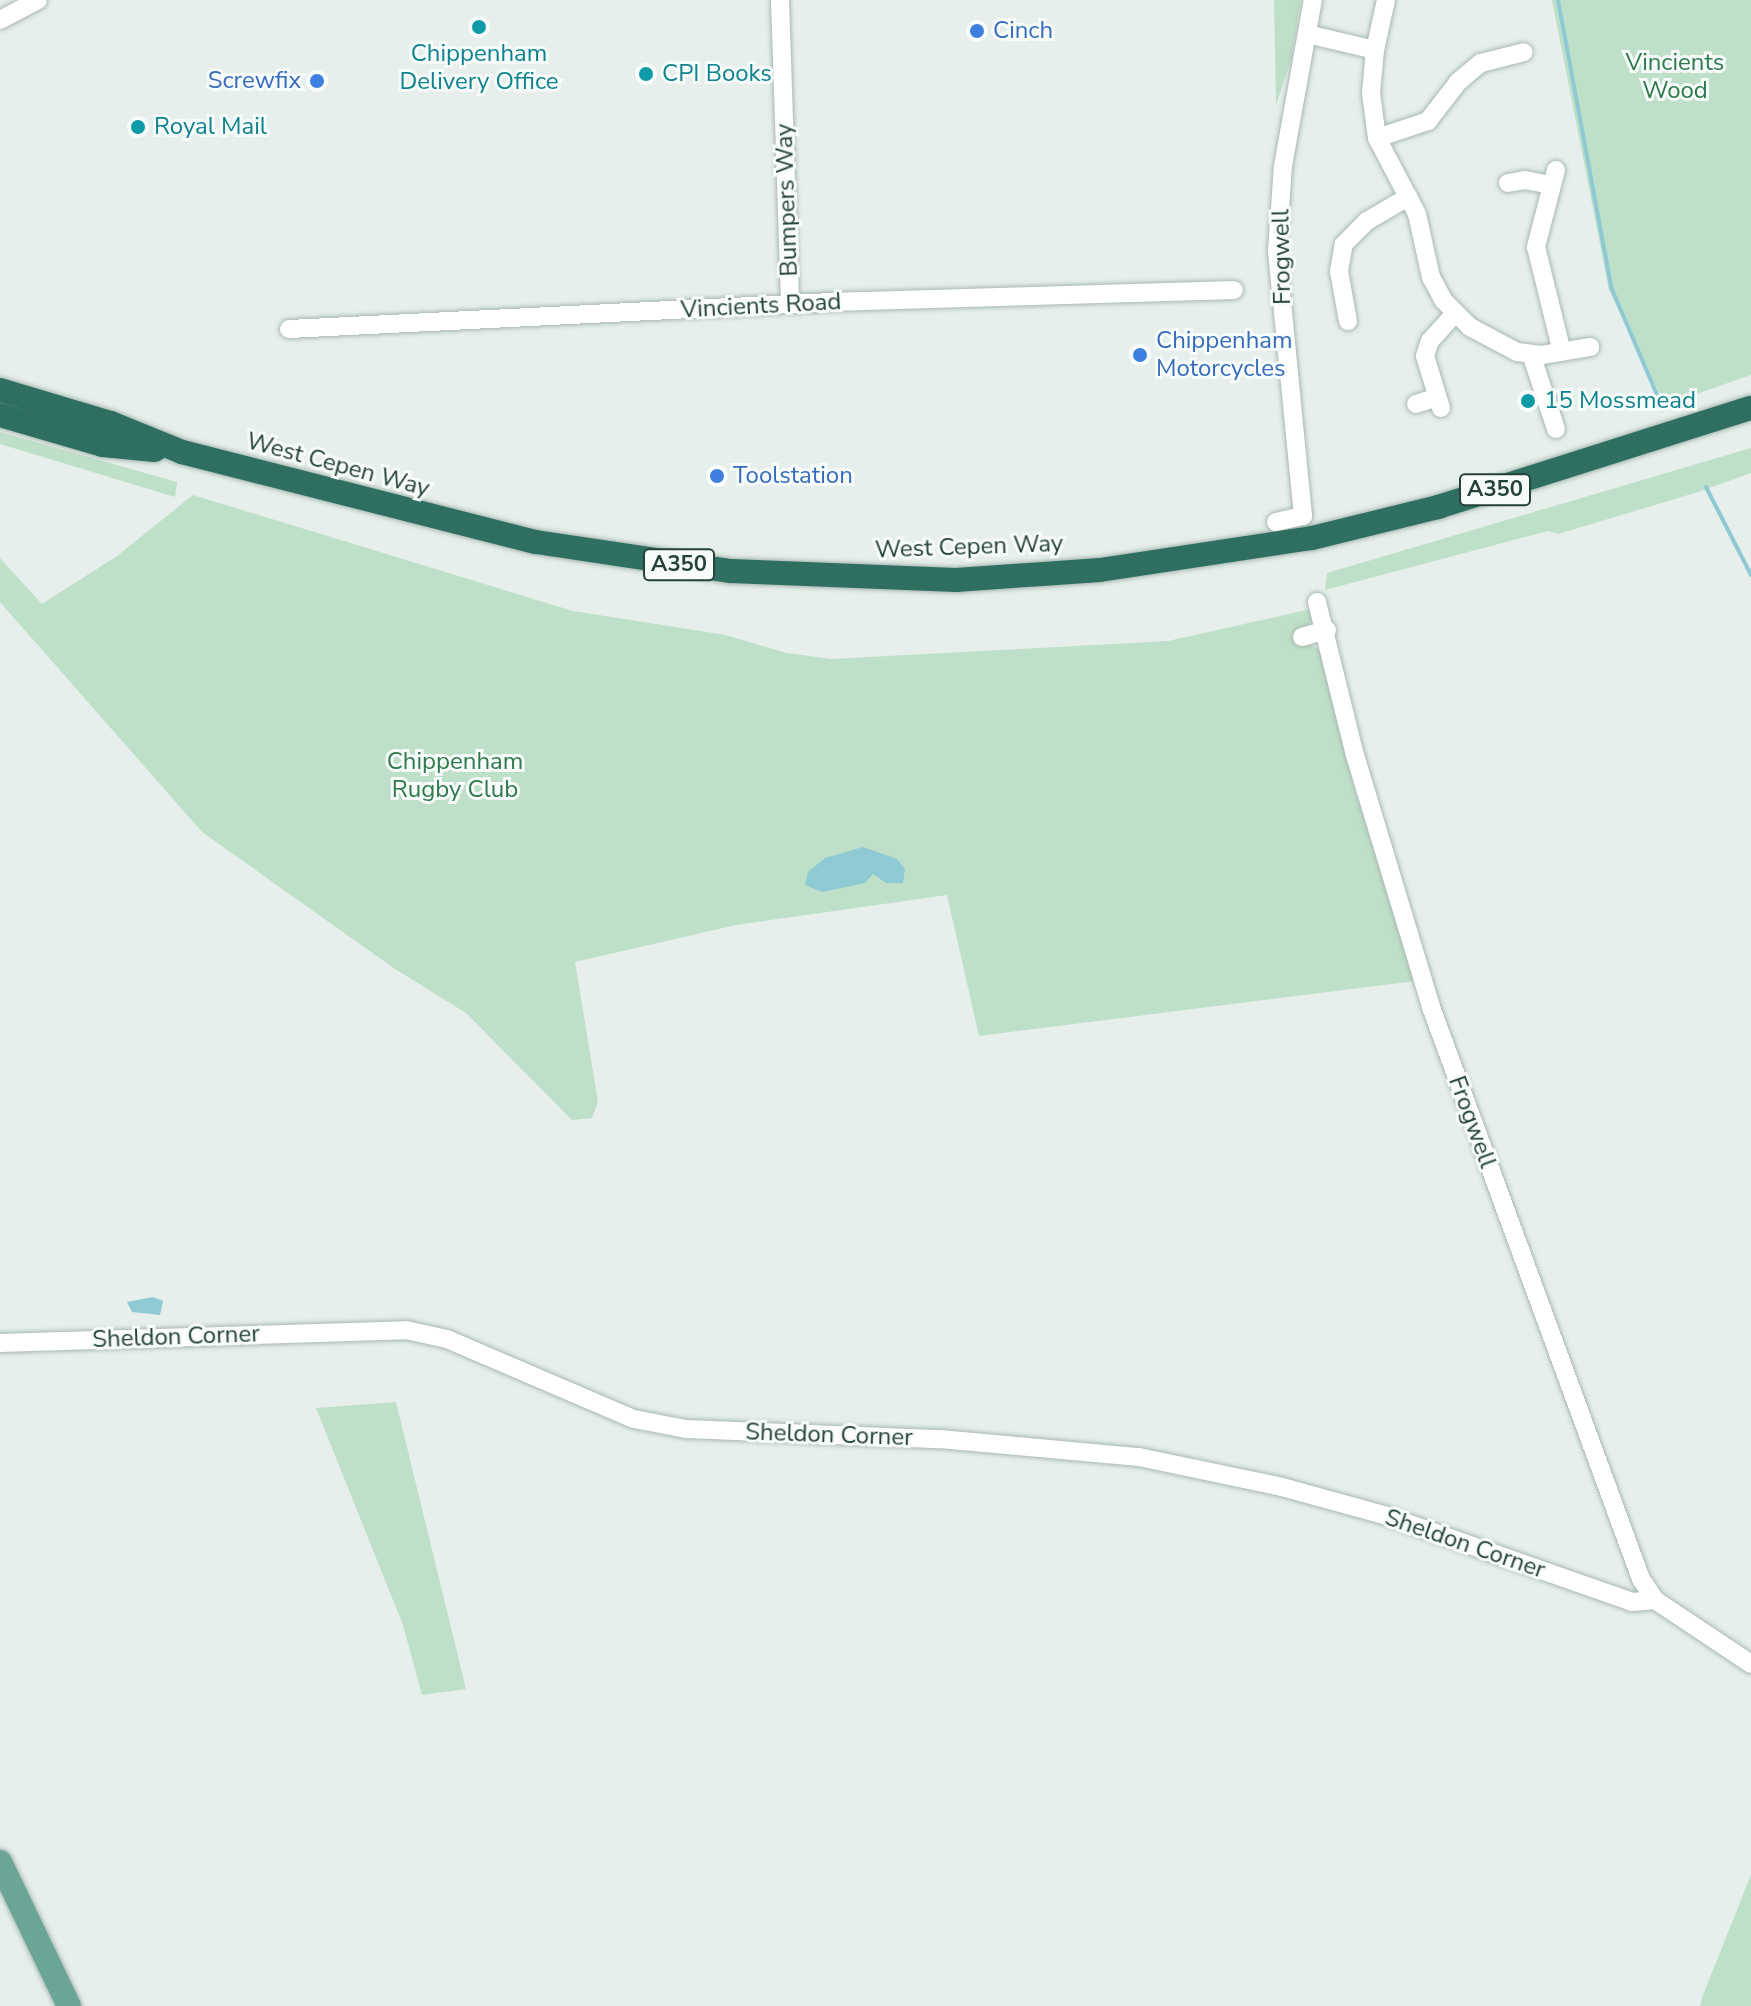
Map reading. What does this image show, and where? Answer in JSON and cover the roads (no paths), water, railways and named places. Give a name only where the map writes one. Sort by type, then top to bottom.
[{"type":"highway","name":"West Cepen Way","points":[[0,390],[111,423],[182,452],[419,516],[600,553],[774,575],[956,580],[1100,570],[1312,538],[1438,507],[1751,408]]},
{"type":"highway","name":"West Cepen Way","points":[[0,415],[103,445],[182,452]]},
{"type":"main road","points":[[0,1862],[69,2006]]},
{"type":"street","points":[[0,20],[38,0]]},
{"type":"street","name":"Bumpers Way","points":[[780,0],[790,304]]},
{"type":"street","name":"Frogwell","points":[[1276,522],[1311,516],[1277,251],[1283,166],[1313,0]]},
{"type":"street","points":[[1386,0],[1375,50],[1371,93],[1377,138],[1423,231],[1431,277],[1454,314],[1495,343],[1531,354],[1590,347]]},
{"type":"street","points":[[1307,34],[1375,50]]},
{"type":"street","points":[[1377,138],[1425,124],[1467,74],[1524,52]]},
{"type":"street","points":[[1508,183],[1553,178],[1536,247],[1562,352]]},
{"type":"street","points":[[1364,299],[1346,313],[1339,264],[1347,239],[1408,197]]},
{"type":"street","name":"Vincients Road","points":[[289,329],[790,304],[1234,290]]},
{"type":"street","points":[[1416,404],[1439,403],[1426,352],[1454,314]]},
{"type":"street","points":[[1531,354],[1556,429]]},
{"type":"street","name":"Frogwell","points":[[1317,602],[1327,630],[1355,755],[1431,1007],[1591,1449],[1641,1579],[1655,1600]]},
{"type":"street","points":[[1302,637],[1327,630]]},
{"type":"street","name":"Sheldon Corner","points":[[0,1343],[406,1330],[447,1339],[634,1419],[686,1429],[940,1439],[1139,1457],[1282,1487],[1387,1516],[1632,1602],[1655,1600]]},
{"type":"street","points":[[1655,1600],[1751,1664]]},
{"type":"water","points":[[863,847],[897,859],[905,869],[903,883],[886,883],[873,874],[865,883],[822,892],[805,885],[808,872],[825,858]]},
{"type":"water","points":[[153,1297],[163,1301],[160,1315],[132,1312],[127,1302]]},
{"type":"waterway","points":[[1558,0],[1611,287],[1663,409]]},
{"type":"waterway","points":[[1706,487],[1751,575]]},
{"type":"place","name":"Chippenham Delivery Office","points":[[479,27]]},
{"type":"place","name":"Cinch","points":[[977,31]]},
{"type":"place","name":"CPI Books","points":[[646,74]]},
{"type":"place","name":"Screwfix","points":[[317,81]]},
{"type":"place","name":"Royal Mail","points":[[138,127]]},
{"type":"place","name":"Chippenham Motorcycles","points":[[1140,355]]},
{"type":"place","name":"15 Mossmead","points":[[1528,401]]},
{"type":"place","name":"Toolstation","points":[[717,476]]},
{"type":"park label","name":"Vincients Wood","points":[[1675,77]]},
{"type":"park label","name":"Chippenham Rugby Club","points":[[455,776]]}]
